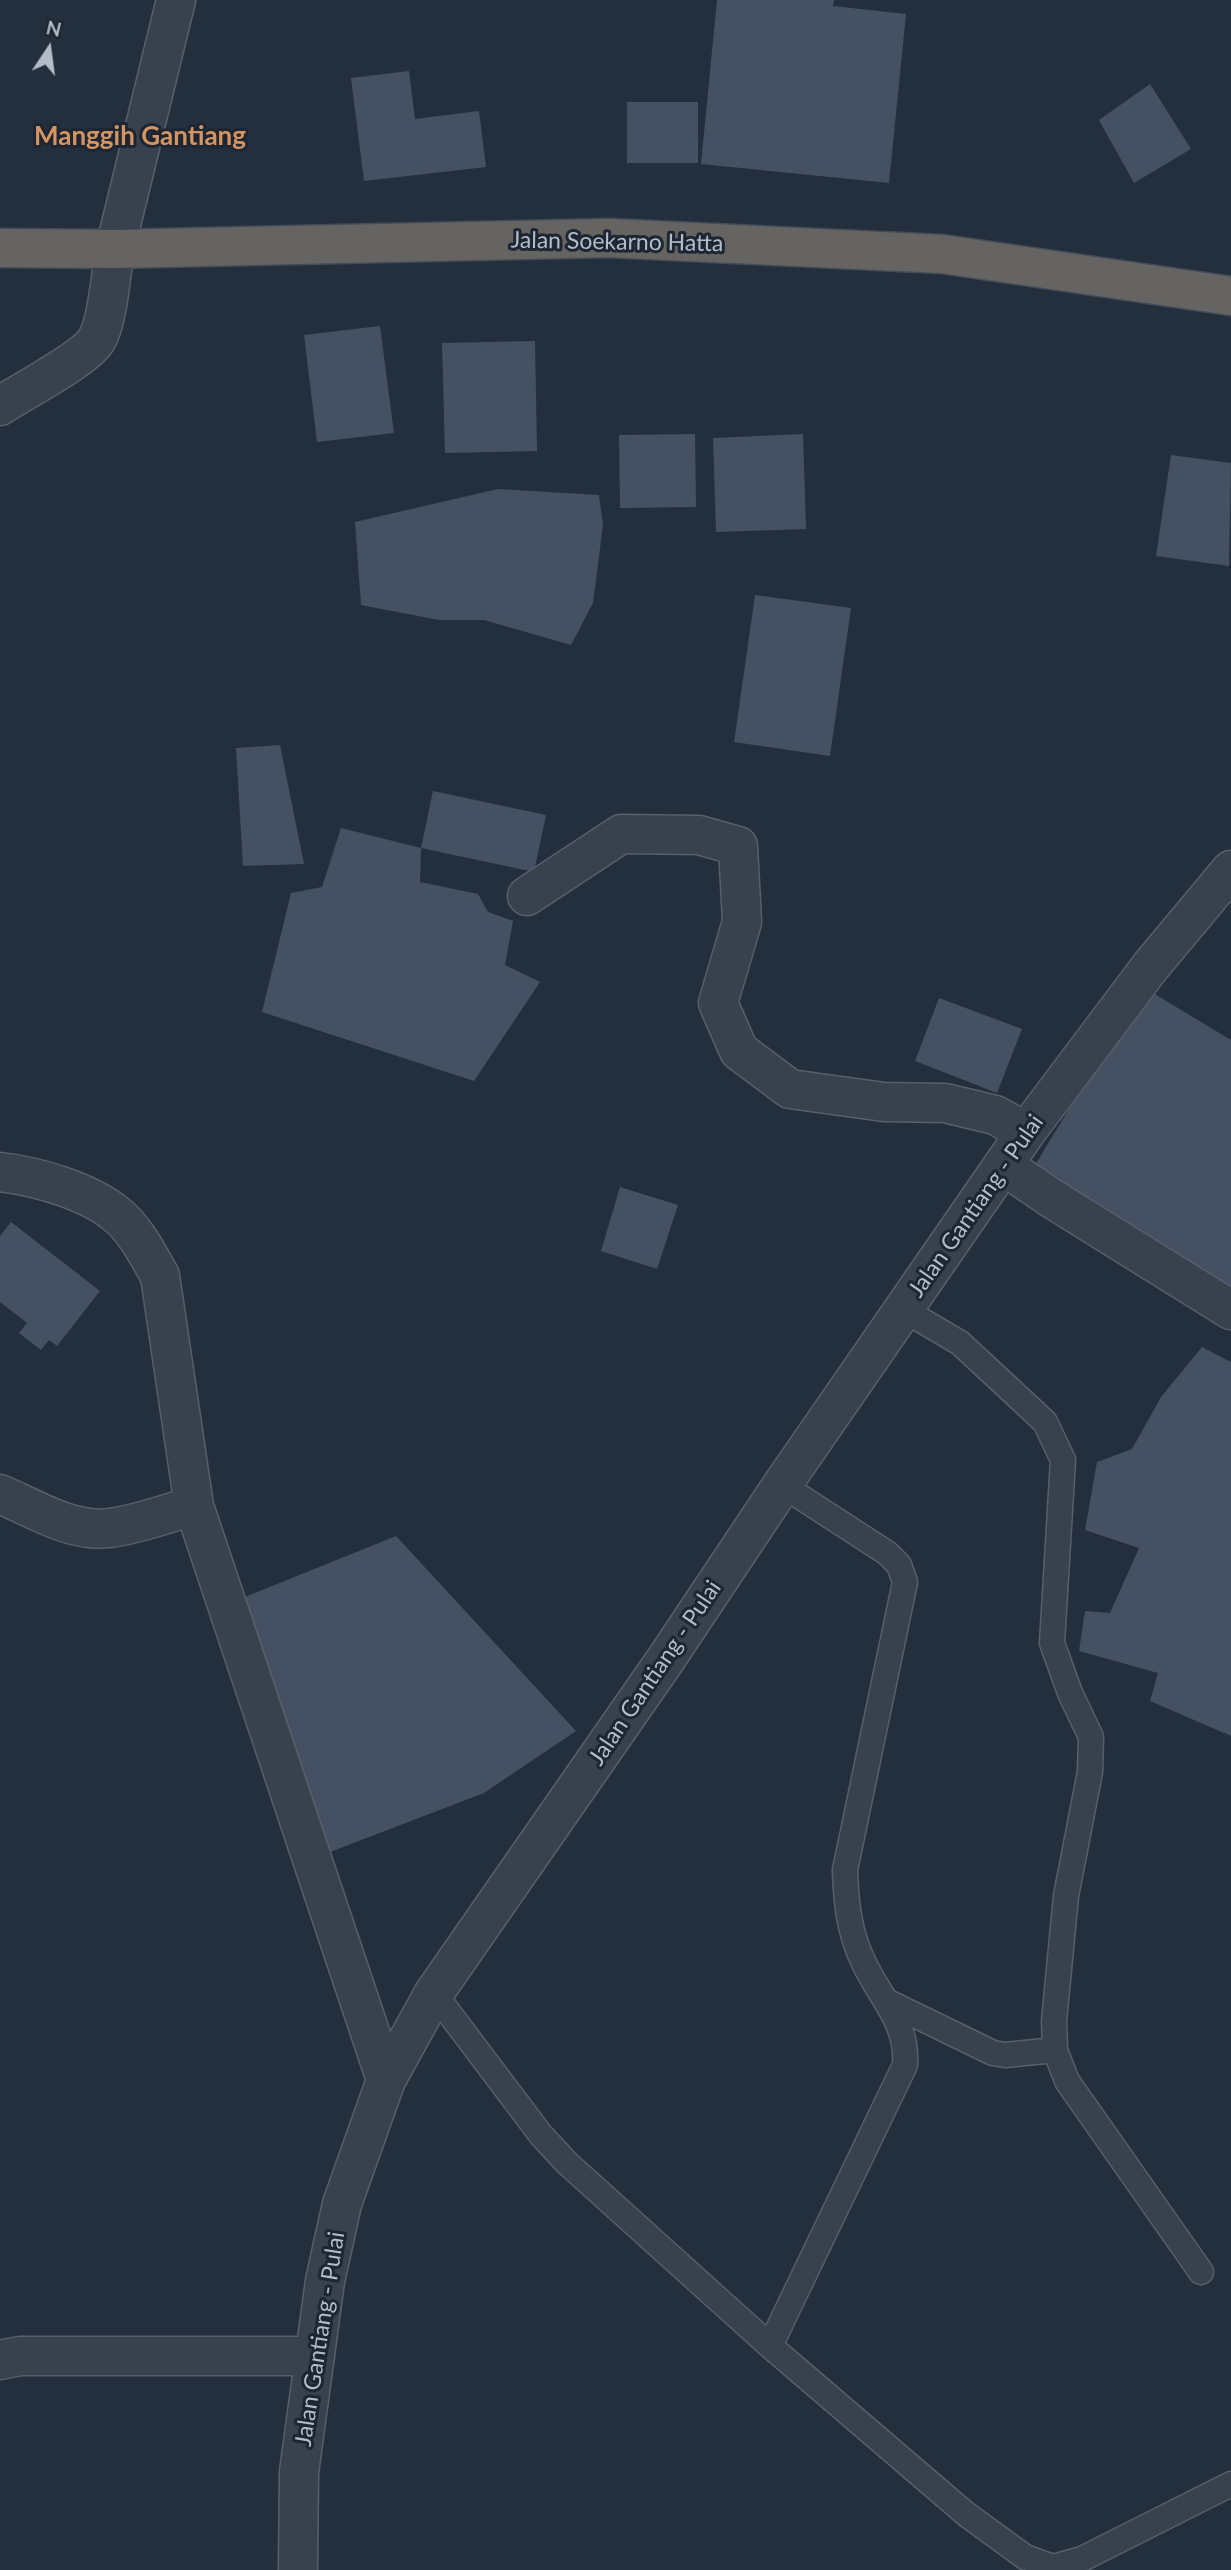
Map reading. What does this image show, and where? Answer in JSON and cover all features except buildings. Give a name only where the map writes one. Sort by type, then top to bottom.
[{"type":"highway","name":"Jalan Soekarno Hatta","points":[[0,248],[609,238],[942,254],[1231,296]]},
{"type":"street","points":[[0,406],[84,353],[97,340],[115,248],[176,0]]},
{"type":"street","points":[[527,896],[621,834],[699,835],[738,846],[742,922],[718,1003],[739,1051],[790,1089],[884,1102],[945,1103],[995,1115],[1026,1132]]},
{"type":"street","name":"Jalan Gantiang - Pulai","points":[[298,2570],[299,2472],[325,2281],[342,2204],[386,2080],[434,1993],[1026,1132],[1150,967],[1231,870]]},
{"type":"street","points":[[1003,1165],[1231,1310]]},
{"type":"street","points":[[0,1172],[20,1174],[84,1195],[117,1215],[142,1244],[160,1276],[194,1506],[386,2080]]},
{"type":"street","points":[[0,1494],[69,1524],[88,1528],[108,1529],[194,1506]]},
{"type":"street","points":[[0,2360],[20,2356],[315,2356]]},
{"type":"lane","points":[[904,1310],[960,1343],[1045,1422],[1063,1460],[1052,1643],[1070,1693],[1091,1737],[1090,1772],[1066,1896],[1054,2021],[1055,2050],[1067,2081],[1201,2272]]},
{"type":"lane","points":[[770,2346],[905,2065],[906,2046],[899,2023],[864,1964],[855,1941],[846,1907],[845,1870],[905,1582],[899,1565],[887,1553],[782,1485]]},
{"type":"lane","points":[[434,1993],[541,2135],[567,2162],[770,2346],[966,2514],[1025,2557],[1053,2567],[1082,2559],[1231,2484]]},
{"type":"lane","points":[[888,2002],[993,2053],[1015,2055],[1055,2050]]},
{"type":"district","name":"Manggih Gantiang","points":[[140,137]]}]
